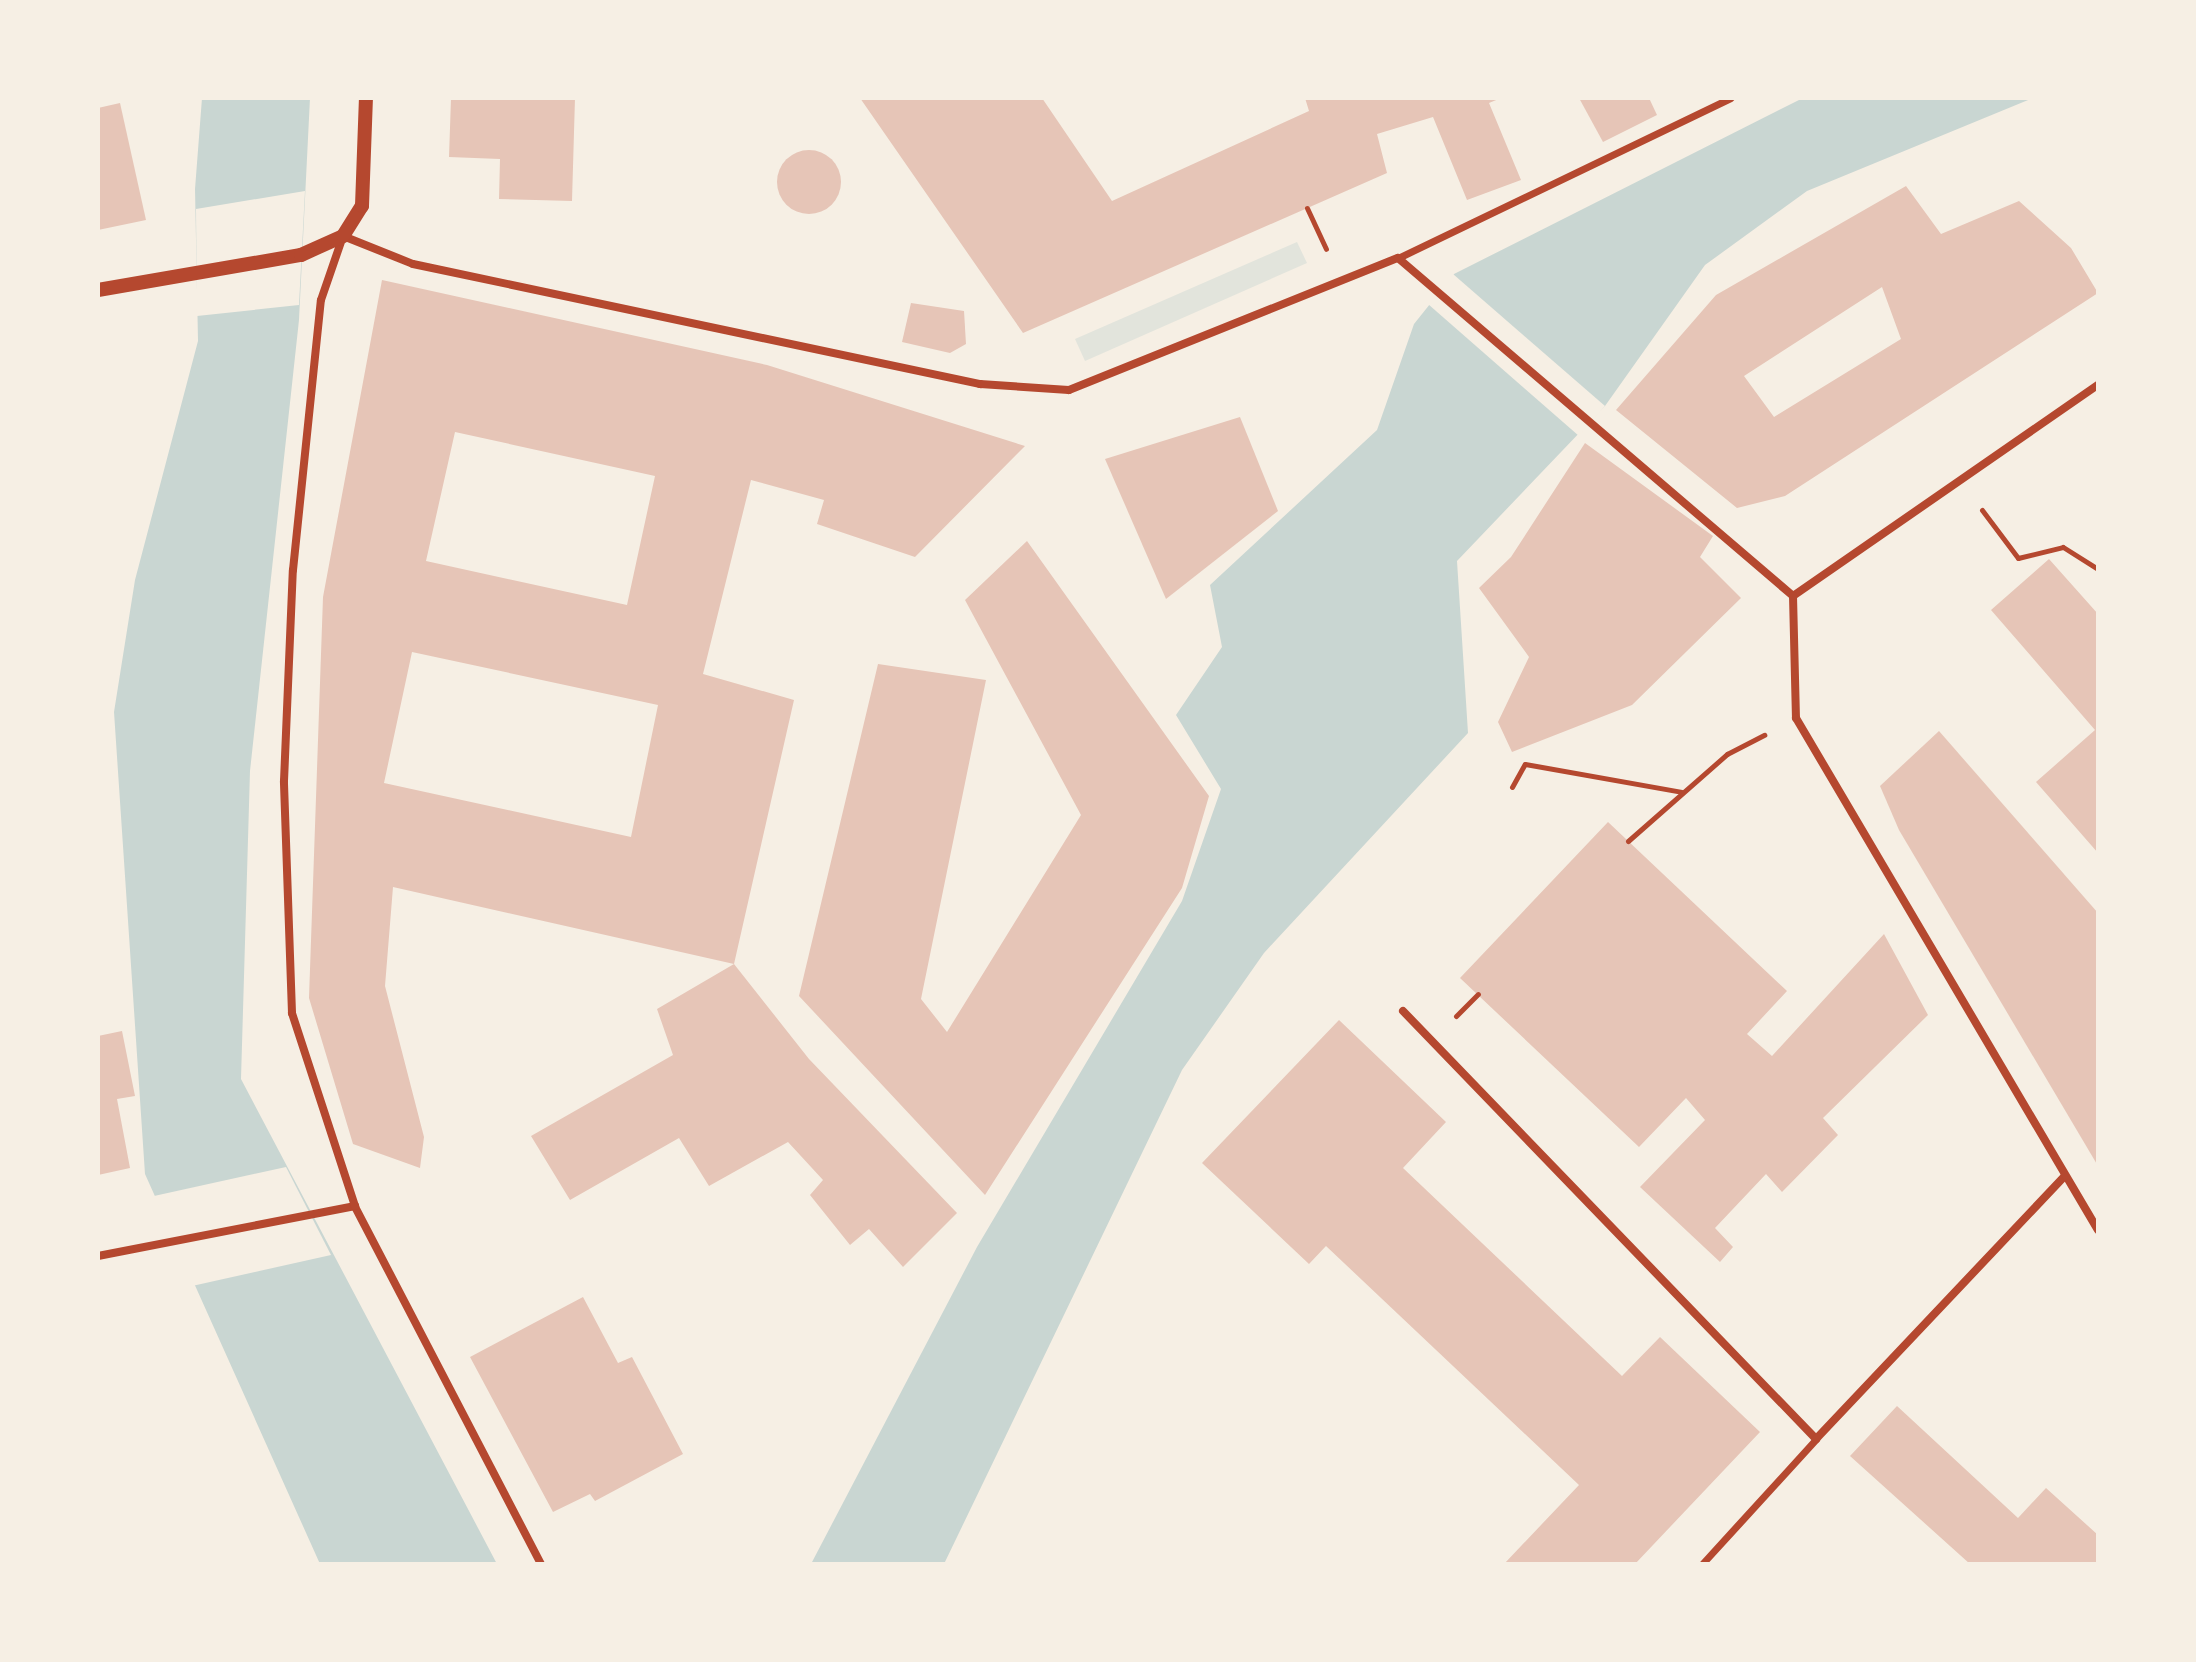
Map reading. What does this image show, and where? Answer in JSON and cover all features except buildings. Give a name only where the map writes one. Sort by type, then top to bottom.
[{"type":"street","points":[[366,98],[362,206],[343,236],[321,300],[293,570],[284,781],[292,1013],[355,1206],[541,1564]]},
{"type":"street","points":[[98,290],[301,255],[343,236],[413,264],[474,277],[980,384],[1069,390],[1398,258],[1730,98]]},
{"type":"street","points":[[1398,258],[1592,420],[1793,596],[1796,718],[2098,1230]]},
{"type":"street","points":[[1793,596],[2098,385]]},
{"type":"street","points":[[1403,1011],[1816,1439]]},
{"type":"street","points":[[1702,1564],[2065,1176]]},
{"type":"street","points":[[98,1256],[355,1206]]},
{"type":"path","points":[[1959,481],[2018,558],[2063,547],[2098,569]]},
{"type":"path","points":[[1628,841],[1727,754]]},
{"type":"path","points":[[1512,787],[1525,764],[1683,792]]},
{"type":"shaded area","points":[[202,98],[310,98],[299,320],[250,771],[241,1079],[497,1564],[320,1564],[145,1174],[114,712],[135,580],[198,341],[195,189]]},
{"type":"shaded area","points":[[1803,98],[2033,98],[1807,191],[1705,265],[1605,406],[1457,561],[1468,733],[1264,953],[1182,1070],[944,1564],[811,1564],[977,1247],[1182,901],[1221,789],[1176,715],[1222,647],[1210,585],[1377,430],[1414,324],[1454,274]]},
{"type":"shaded area","points":[[1297,242],[1307,263],[1085,361],[1075,339]]},
{"type":"pier","points":[[305,191],[299,305],[197,316],[196,209]]},
{"type":"pier","points":[[1453,274],[1605,406],[1579,436],[1428,304]]},
{"type":"pier","points":[[286,1167],[331,1255],[192,1286],[154,1196]]}]
